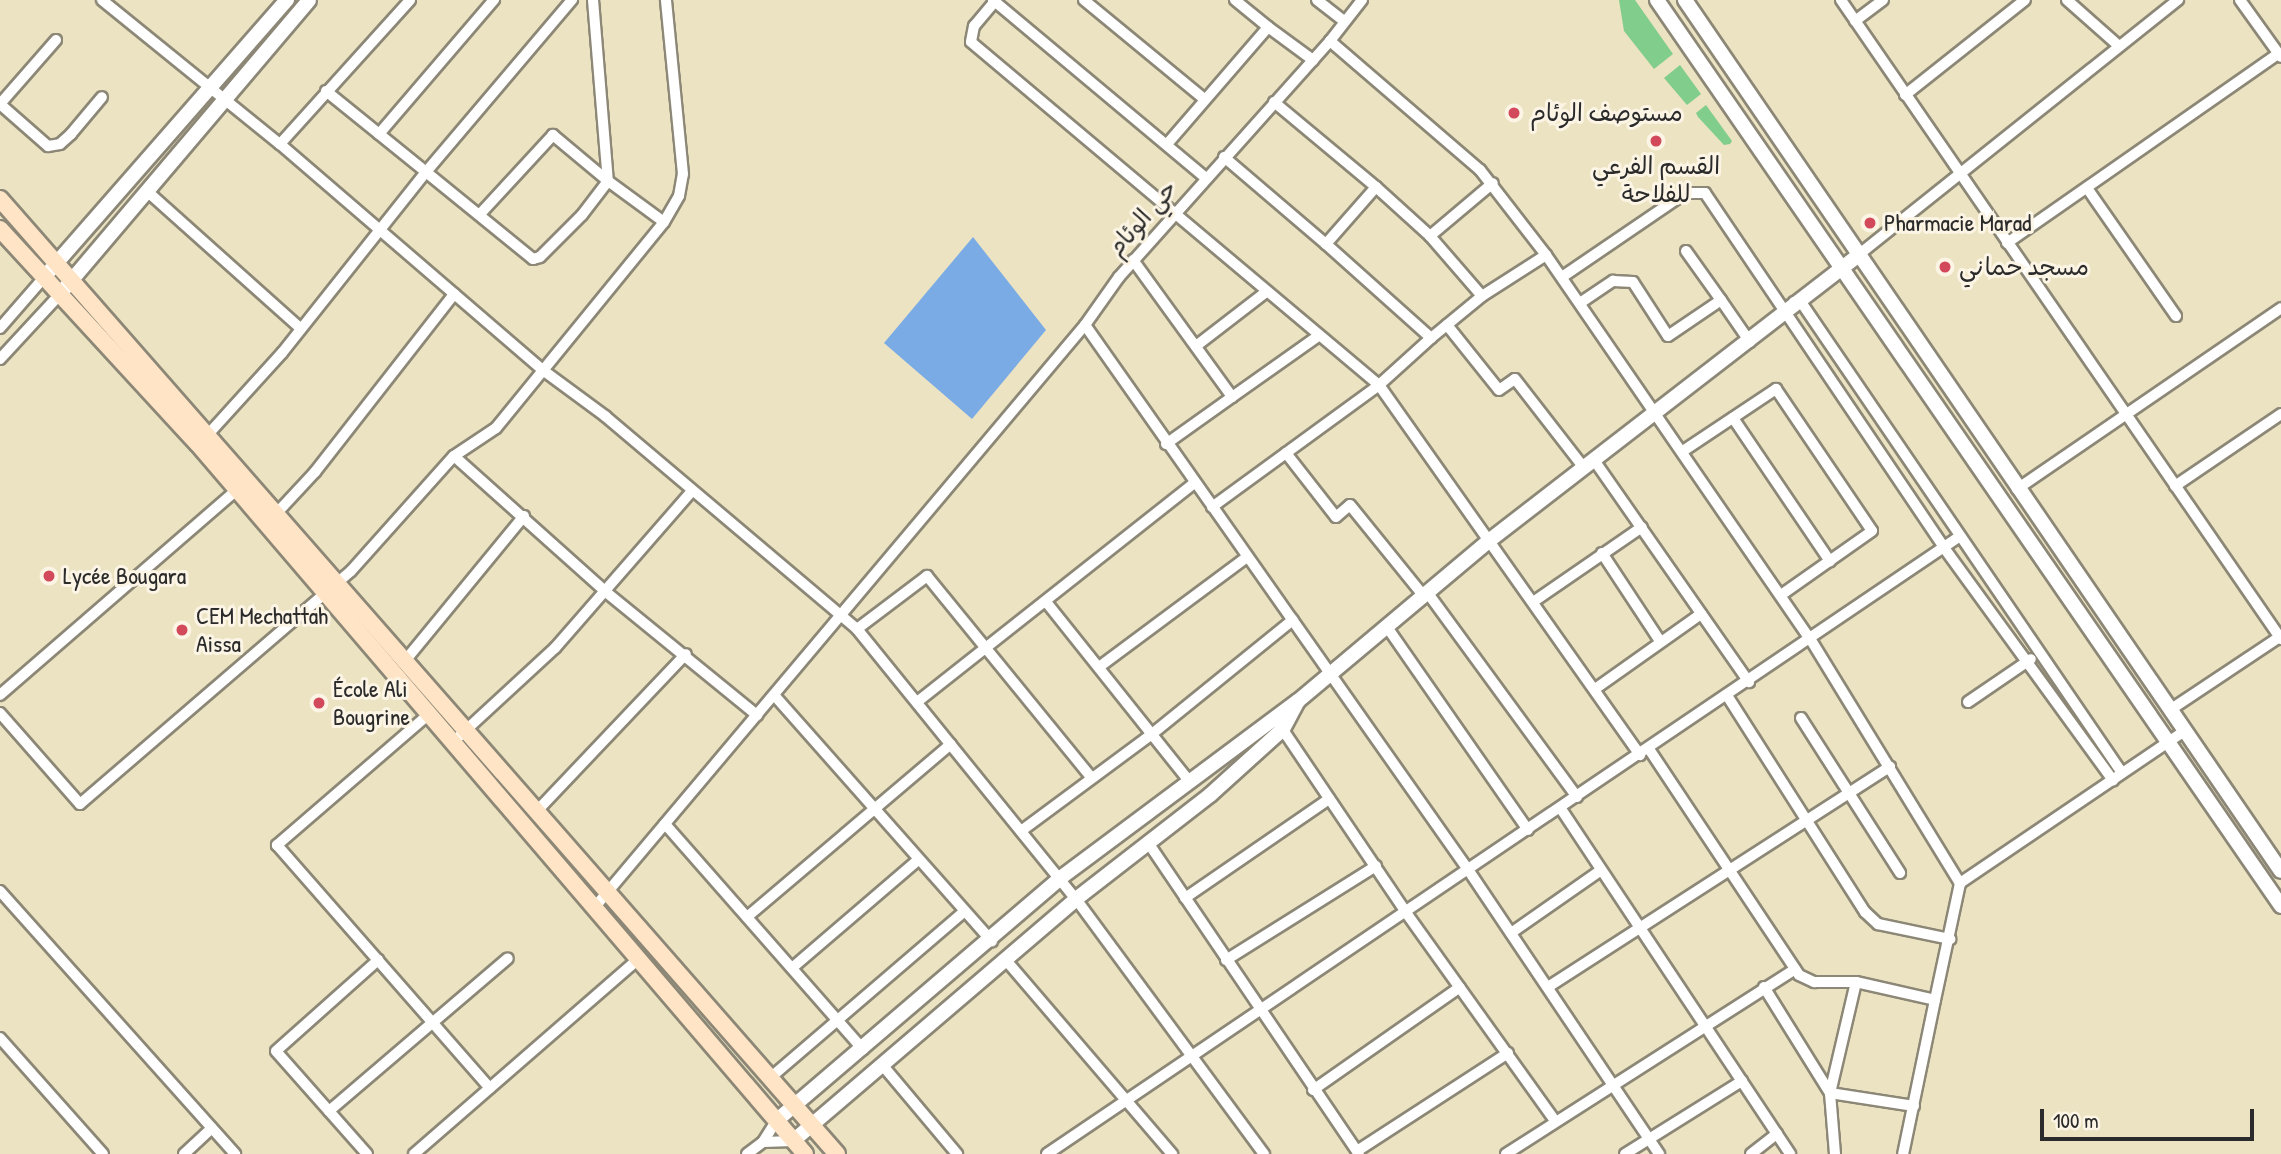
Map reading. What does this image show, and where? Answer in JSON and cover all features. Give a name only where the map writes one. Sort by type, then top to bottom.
[{"type":"main road","points":[[0,199],[73,278],[203,440],[237,490],[404,662],[459,738],[594,908],[805,1154]]},
{"type":"main road","points":[[0,229],[275,515],[429,714],[459,738],[535,813],[836,1154]]},
{"type":"street","points":[[102,0],[115,4],[544,372],[605,416],[690,493],[857,629],[1076,900],[1194,1054],[1265,1154]]},
{"type":"street","points":[[0,328],[287,0]]},
{"type":"street","points":[[0,359],[62,292],[309,0]]},
{"type":"street","points":[[280,144],[410,0]]},
{"type":"street","points":[[379,134],[494,0]]},
{"type":"street","points":[[203,440],[301,329],[378,227],[572,0]]},
{"type":"street","points":[[326,92],[480,214],[527,256],[540,257],[608,181],[593,0]]},
{"type":"street","points":[[0,713],[80,804],[372,550],[454,456],[496,428],[544,372],[580,321],[664,222],[679,196],[683,174],[666,0]]},
{"type":"street","points":[[1206,178],[1168,143],[995,0],[974,26],[971,42],[1379,385],[1595,689],[1644,752],[1795,969],[1814,982],[1856,982],[1935,1000]]},
{"type":"street","points":[[1084,0],[1204,99]]},
{"type":"street","points":[[1235,0],[1313,60]]},
{"type":"street","points":[[1317,0],[1344,21]]},
{"type":"street","name":"حي الوئام","points":[[594,908],[1086,326],[1133,260],[1330,41],[1362,0]]},
{"type":"street","points":[[1657,0],[1840,269],[2170,740],[2281,906]]},
{"type":"street","points":[[1842,0],[2280,637],[2173,708]]},
{"type":"street","points":[[1855,21],[1882,0]]},
{"type":"street","points":[[1905,95],[2025,0]]},
{"type":"street","points":[[2067,0],[2119,46]]},
{"type":"street","points":[[747,1154],[764,1142],[776,1121],[992,941],[1059,880],[1274,716],[1298,701],[1328,672],[1387,627],[1490,540],[1655,410],[1750,342],[1782,308],[1801,302],[2178,0]]},
{"type":"street","points":[[2007,243],[2280,56],[2240,0]]},
{"type":"street","points":[[1688,1],[1857,256],[2017,489],[2173,708],[2281,871]]},
{"type":"street","points":[[1168,143],[1268,27]]},
{"type":"street","points":[[56,40],[0,104],[48,146],[60,144],[102,97]]},
{"type":"street","points":[[1330,41],[1493,183],[1655,410],[1781,595],[1960,883],[1903,1154]]},
{"type":"street","points":[[1274,102],[1430,236],[1482,296]]},
{"type":"street","points":[[480,214],[553,135],[608,181],[664,222]]},
{"type":"street","points":[[1224,157],[1431,338]]},
{"type":"street","points":[[1430,236],[1493,183]]},
{"type":"street","points":[[1326,244],[1376,187]]},
{"type":"street","points":[[2087,188],[2176,316]]},
{"type":"street","points":[[1562,277],[1697,189],[1708,195],[1942,545],[2118,777]]},
{"type":"street","points":[[148,192],[301,329]]},
{"type":"street","points":[[1686,251],[1750,342]]},
{"type":"street","points":[[1212,507],[1379,385],[1482,296],[1546,255]]},
{"type":"street","points":[[1133,260],[1232,397]]},
{"type":"street","points":[[1580,303],[1613,281],[1633,282],[1668,336],[1721,300]]},
{"type":"street","points":[[1196,346],[1266,292]]},
{"type":"street","points":[[275,515],[454,294]]},
{"type":"street","points":[[1801,302],[1960,536],[2118,777]]},
{"type":"street","points":[[2017,489],[2281,308]]},
{"type":"street","points":[[1086,326],[1166,444],[1469,871],[1659,1154]]},
{"type":"street","points":[[1447,326],[1499,390],[1515,379],[1589,464],[1642,527],[1749,682]]},
{"type":"street","points":[[1166,444],[1318,336]]},
{"type":"street","points":[[1683,451],[1776,388],[1872,531],[1781,595]]},
{"type":"street","points":[[2175,486],[2281,414]]},
{"type":"street","points":[[1733,418],[1830,561]]},
{"type":"street","points":[[1286,453],[1336,517],[1350,505],[1425,594],[1577,797]]},
{"type":"street","points":[[454,456],[606,592],[686,654],[757,715]]},
{"type":"street","points":[[917,702],[1047,603],[1194,483]]},
{"type":"street","points":[[0,695],[237,490]]},
{"type":"street","points":[[459,738],[555,648],[690,493]]},
{"type":"street","points":[[404,662],[524,516]]},
{"type":"street","points":[[1533,602],[1642,527]]},
{"type":"street","points":[[1047,1154],[1194,1054],[1260,1014],[1728,697],[1942,545],[1960,536]]},
{"type":"street","points":[[1602,553],[1660,641]]},
{"type":"street","points":[[1099,667],[1247,556]]},
{"type":"street","points":[[857,629],[927,576],[1091,778]]},
{"type":"street","points":[[1047,603],[1189,780]]},
{"type":"street","points":[[1595,689],[1701,614]]},
{"type":"street","points":[[1021,831],[1152,734],[1293,620]]},
{"type":"street","points":[[1387,627],[1528,830]]},
{"type":"street","points":[[1968,702],[2038,653]]},
{"type":"street","points":[[535,813],[686,654]]},
{"type":"street","points":[[774,695],[917,861],[992,941]]},
{"type":"street","points":[[1728,697],[1865,912],[1878,924],[1950,939]]},
{"type":"street","points":[[764,1142],[793,1141],[884,1067],[1005,959],[1149,844],[1283,729],[1298,701]]},
{"type":"street","points":[[429,714],[277,845],[490,1088]]},
{"type":"street","points":[[1274,716],[1407,914],[1555,1121]]},
{"type":"street","points":[[1801,718],[1900,873]]},
{"type":"street","points":[[1960,883],[2186,730]]},
{"type":"street","points":[[747,917],[951,744]]},
{"type":"street","points":[[1548,987],[1805,818],[1890,767]]},
{"type":"street","points":[[1185,898],[1329,799]]},
{"type":"street","points":[[1561,809],[1637,928],[1705,1023],[1790,1154]]},
{"type":"street","points":[[665,824],[863,1049]]},
{"type":"street","points":[[1149,844],[1260,1014],[1358,1153],[1508,1053]]},
{"type":"street","points":[[792,968],[917,861]]},
{"type":"street","points":[[1226,960],[1377,866]]},
{"type":"street","points":[[1511,933],[1600,871]]},
{"type":"street","points":[[0,891],[235,1154]]},
{"type":"street","points":[[770,1078],[964,912]]},
{"type":"street","points":[[329,1111],[508,958]]},
{"type":"street","points":[[414,1154],[638,959]]},
{"type":"street","points":[[1005,959],[1172,1154]]},
{"type":"street","points":[[367,1154],[276,1051],[378,960]]},
{"type":"street","points":[[1506,1154],[1612,1082],[1795,969]]},
{"type":"street","points":[[1835,1154],[1830,1093],[1856,982]]},
{"type":"street","points":[[1313,1090],[1460,987]]},
{"type":"street","points":[[1765,988],[1830,1093],[1914,1106]]},
{"type":"street","points":[[0,1038],[103,1154]]},
{"type":"street","points":[[884,1067],[957,1154]]},
{"type":"street","points":[[1625,1154],[1742,1081]]},
{"type":"street","points":[[184,1154],[212,1128]]},
{"type":"street","points":[[1751,1154],[1777,1134]]},
{"type":"green space","points":[[1619,0],[1635,0],[1673,54],[1654,69],[1624,31]]},
{"type":"green space","points":[[1680,65],[1701,94],[1687,105],[1664,78]]},
{"type":"green space","points":[[1706,105],[1732,141],[1730,144],[1724,145],[1698,117],[1696,113]]},
{"type":"water","points":[[973,237],[1046,330],[972,419],[884,343]]},
{"type":"place","name":"مستوصف الوئام","points":[[1514,113]]},
{"type":"place","name":"القسم الفرعي للفلاحة","points":[[1656,141]]},
{"type":"place","name":"Pharmacie Marad","points":[[1870,223]]},
{"type":"place","name":"مسجد حماني","points":[[1945,267]]},
{"type":"place","name":"Lycée Bougara","points":[[49,576]]},
{"type":"place","name":"CEM Mechattah Aissa","points":[[182,630]]},
{"type":"place","name":"École Ali Bougrine","points":[[319,703]]}]
